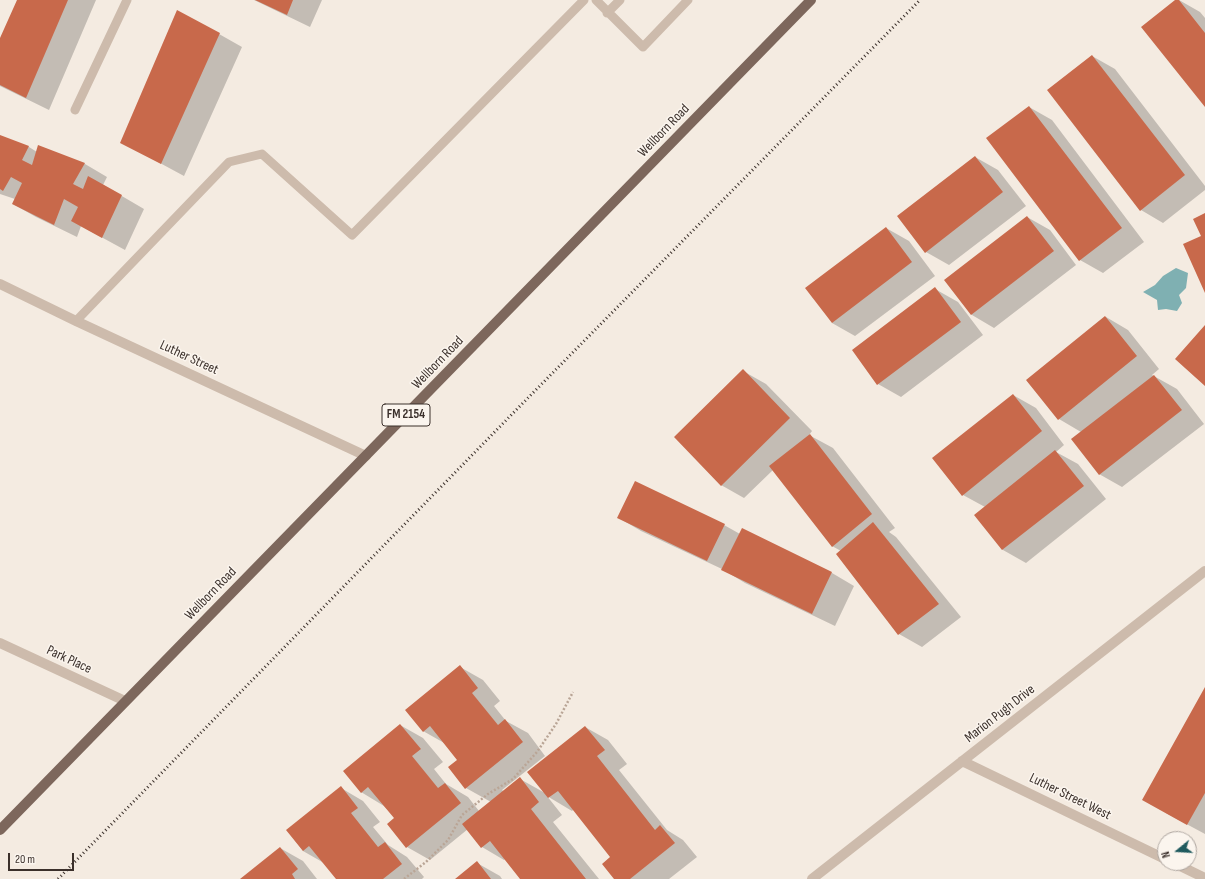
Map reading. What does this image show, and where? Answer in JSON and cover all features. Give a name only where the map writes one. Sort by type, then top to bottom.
[{"type":"main road","name":"Wellborn Road","points":[[0,830],[811,0]]},
{"type":"street","name":"Luther Street","points":[[0,284],[366,456]]},
{"type":"street","name":"Marion Pugh Drive","points":[[812,879],[1205,571]]},
{"type":"street","name":"Park Place","points":[[0,643],[125,701]]},
{"type":"street","name":"Luther Street West","points":[[962,761],[1157,855]]},
{"type":"street","points":[[1191,871],[1205,878]]},
{"type":"lane","points":[[75,110],[126,0]]},
{"type":"lane","points":[[76,321],[229,162],[262,154],[352,235],[584,0]]},
{"type":"lane","points":[[596,0],[643,47],[688,0]]},
{"type":"lane","points":[[608,13],[620,0]]},
{"type":"path","points":[[404,879],[426,862],[448,840],[462,815],[488,794],[513,779],[528,763],[556,724],[573,692]]},
{"type":"water","points":[[1176,268],[1188,273],[1186,288],[1179,295],[1182,303],[1177,311],[1166,309],[1158,310],[1157,300],[1143,292],[1155,285],[1163,276]]},
{"type":"building","points":[[17,0],[68,0],[26,98],[0,85],[0,38]]},
{"type":"building","points":[[255,0],[293,0],[287,15]]},
{"type":"building","points":[[1175,0],[1179,0],[1205,33],[1205,107],[1141,27]]},
{"type":"building","points":[[177,10],[220,33],[161,164],[120,143]]},
{"type":"building","points":[[1092,55],[1185,175],[1140,211],[1047,90]]},
{"type":"building","points":[[1029,106],[1122,228],[1079,261],[986,138]]},
{"type":"building","points":[[0,135],[29,146],[22,160],[32,165],[38,145],[85,163],[73,184],[83,189],[88,176],[122,195],[102,238],[71,221],[78,207],[64,199],[54,225],[12,204],[22,183],[11,177],[3,191],[0,189]]},
{"type":"building","points":[[975,156],[1003,192],[925,253],[897,216]]},
{"type":"building","points":[[1205,213],[1205,293],[1183,244],[1201,236],[1193,219]]},
{"type":"building","points":[[1027,216],[1054,251],[971,315],[944,280]]},
{"type":"building","points":[[886,227],[912,262],[832,323],[805,288]]},
{"type":"building","points":[[935,287],[961,322],[877,385],[852,350]]},
{"type":"building","points":[[1105,316],[1137,356],[1058,420],[1026,380]]},
{"type":"building","points":[[1205,325],[1205,386],[1175,359]]},
{"type":"building","points":[[743,369],[790,418],[721,486],[674,437]]},
{"type":"building","points":[[1154,375],[1182,410],[1099,475],[1071,439]]},
{"type":"building","points":[[1013,394],[1042,431],[962,496],[932,458]]},
{"type":"building","points":[[810,434],[872,514],[832,547],[769,466]]},
{"type":"building","points":[[1055,450],[1084,486],[1002,550],[974,515]]},
{"type":"building","points":[[635,481],[725,524],[707,561],[617,518]]},
{"type":"building","points":[[873,522],[939,604],[898,635],[836,554]]},
{"type":"building","points":[[742,528],[832,572],[812,614],[721,570]]},
{"type":"building","points":[[460,665],[478,688],[472,693],[498,725],[505,719],[523,742],[465,789],[448,767],[457,760],[430,726],[423,732],[405,710]]},
{"type":"building","points":[[1205,687],[1205,793],[1187,825],[1142,800]]},
{"type":"building","points":[[400,724],[421,749],[412,756],[438,788],[445,783],[461,803],[406,848],[387,824],[394,818],[368,787],[361,793],[343,771]]},
{"type":"building","points":[[585,726],[605,750],[597,756],[655,830],[660,825],[675,843],[630,879],[614,879],[602,864],[610,857],[558,791],[548,798],[527,772]]},
{"type":"building","points":[[520,777],[539,802],[531,809],[586,879],[520,879],[490,841],[481,848],[462,824]]},
{"type":"building","points":[[341,786],[358,808],[351,813],[378,847],[385,842],[402,864],[383,879],[336,879],[309,846],[303,851],[286,830]]},
{"type":"building","points":[[280,847],[298,869],[292,874],[295,879],[240,879]]},
{"type":"building","points":[[477,861],[491,879],[455,879]]},
{"type":"railway","points":[[58,879],[521,405],[920,0]]}]
